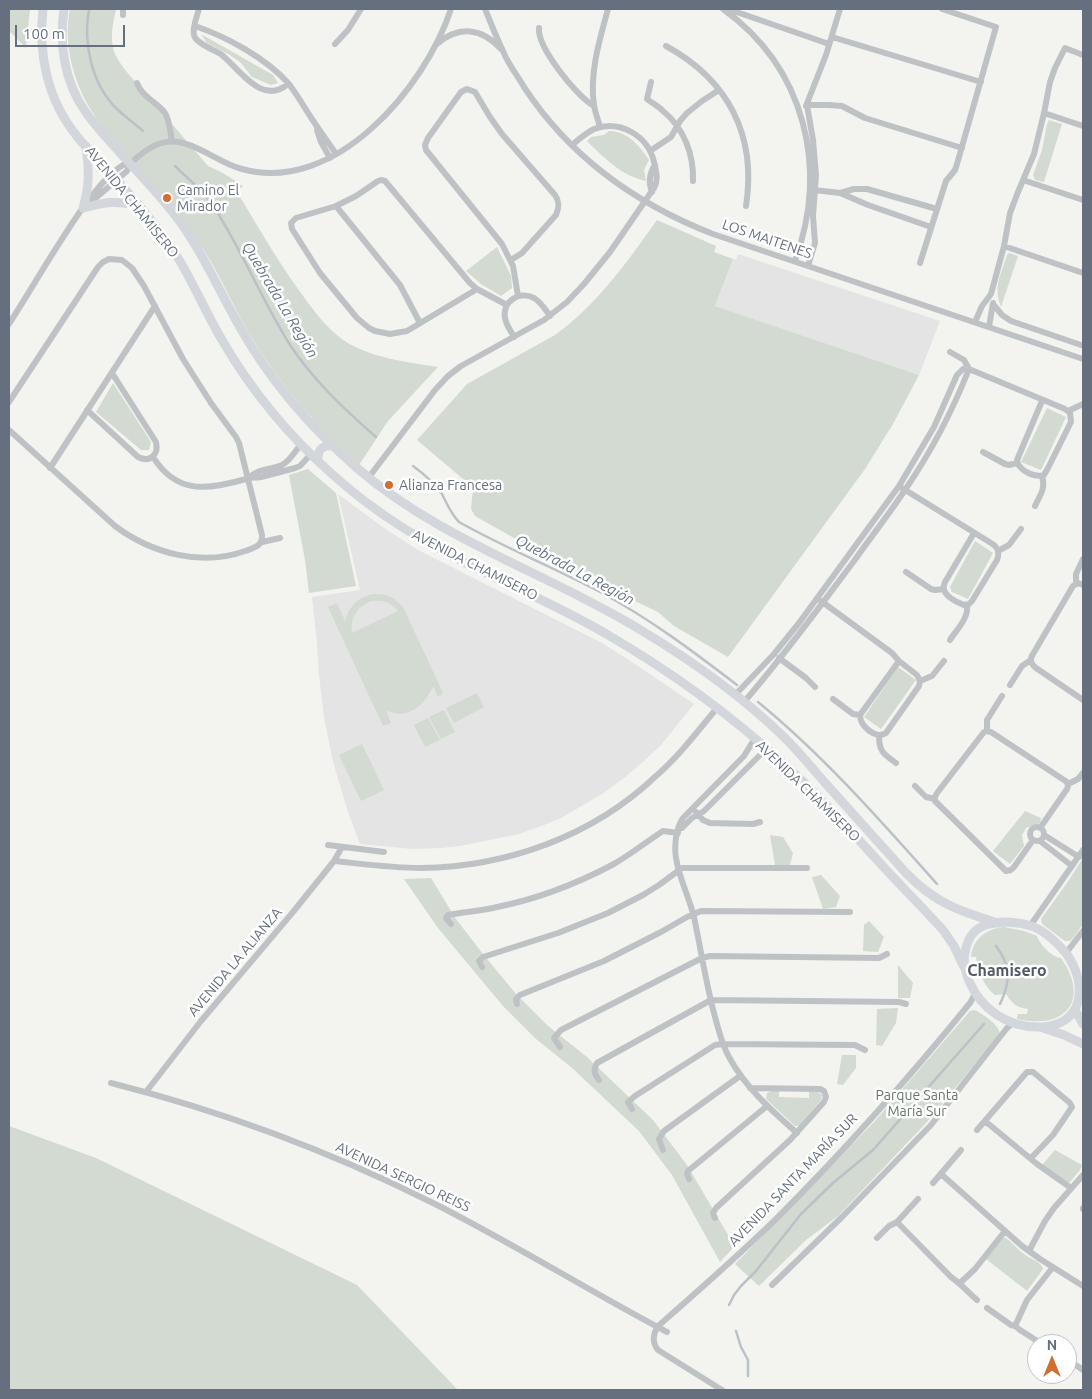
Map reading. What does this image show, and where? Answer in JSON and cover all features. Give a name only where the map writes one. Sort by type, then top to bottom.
[{"type":"street","name":"AVENIDA CHAMISERO","points":[[43,9],[41,30],[45,70],[50,89],[64,117],[76,135],[139,206],[175,253],[211,320],[242,371],[269,407],[314,458],[346,486],[401,527],[438,549],[607,634],[674,677],[716,708],[795,774],[836,815],[943,930],[954,946],[964,967]]},
{"type":"street","name":"AVENIDA CHAMISERO","points":[[64,9],[62,50],[74,92],[83,108],[170,210],[195,244],[242,331],[273,378],[299,410],[333,446],[396,498],[430,520],[458,536],[572,591],[682,656],[744,702],[782,736],[922,889],[949,906],[998,922]]},
{"type":"street","points":[[199,9],[194,34],[196,39],[219,54],[254,85],[273,91],[288,84]]},
{"type":"street","points":[[335,44],[348,30],[361,9]]},
{"type":"street","points":[[9,324],[54,250],[83,208],[98,188],[114,177],[122,166],[130,163],[152,147],[172,141],[191,145],[232,166],[262,173],[282,173],[315,165],[333,156],[364,134],[396,103],[416,78],[436,45],[451,9]]},
{"type":"street","name":"LOS MAITENES","points":[[485,9],[503,51],[538,107],[562,136],[613,180],[655,208],[698,228],[1083,359]]},
{"type":"street","points":[[600,127],[594,106],[593,82],[595,59],[608,9]]},
{"type":"street","points":[[723,9],[741,23],[765,48],[788,84],[800,113],[809,150],[813,190],[804,231],[794,261]]},
{"type":"street","points":[[728,9],[829,44]]},
{"type":"street","points":[[800,113],[807,105],[832,37],[840,9]]},
{"type":"street","points":[[920,263],[946,180],[955,170],[996,27],[942,9]]},
{"type":"street","points":[[741,23],[744,18],[748,17]]},
{"type":"street","points":[[195,26],[216,34],[246,50],[275,71],[288,84],[315,123],[333,156]]},
{"type":"street","points":[[539,28],[540,40],[556,66],[585,101],[594,106]]},
{"type":"street","name":"LOS MAITENES","points":[[436,45],[452,34],[470,31],[487,36],[503,51]]},
{"type":"street","points":[[832,37],[980,82]]},
{"type":"street","points":[[666,46],[697,66],[714,82],[737,120],[745,143],[749,174],[746,206]]},
{"type":"street","points":[[975,322],[982,306],[991,294],[1004,246],[1010,213],[1036,148],[1052,76],[1065,48],[1083,55]]},
{"type":"street","points":[[651,82],[647,99],[678,126],[689,150],[693,168],[693,182]]},
{"type":"street","points":[[137,83],[142,93],[164,112],[172,141]]},
{"type":"street","points":[[511,260],[522,253],[556,215],[559,208],[558,203],[555,195],[496,125],[473,90],[467,89],[461,92],[428,138],[425,145],[426,150],[499,239],[511,260],[518,296]]},
{"type":"street","points":[[650,151],[671,137],[687,112],[720,90]]},
{"type":"street","points":[[807,105],[842,106],[865,118],[962,148]]},
{"type":"street","points":[[807,105],[816,157],[813,190],[815,243],[808,266]]},
{"type":"street","points":[[1044,114],[1083,126]]},
{"type":"street","points":[[369,477],[444,380],[461,366],[550,316],[567,302],[596,270],[646,202],[652,192],[649,178],[655,165],[650,151],[640,138],[631,131],[620,127],[600,127],[587,133],[572,145]]},
{"type":"street","points":[[83,208],[88,193],[89,180],[86,146]]},
{"type":"street","points":[[477,289],[407,330],[385,333],[370,328],[357,318],[320,273],[294,233],[291,224],[296,218],[336,206],[356,196],[378,181],[385,180],[466,278],[477,289],[507,305]]},
{"type":"street","points":[[1023,180],[1083,200]]},
{"type":"street","points":[[840,193],[854,189],[867,189],[937,210]]},
{"type":"street","points":[[813,190],[840,193],[931,227]]},
{"type":"street","points":[[83,208],[113,202],[139,206]]},
{"type":"street","points":[[336,206],[400,285],[420,323]]},
{"type":"street","points":[[1004,246],[1083,273]]},
{"type":"street","points":[[9,402],[103,262],[116,258],[122,260],[129,264],[140,279],[195,379],[238,440],[249,478],[262,534],[262,542]]},
{"type":"street","points":[[988,327],[993,304],[991,294]]},
{"type":"street","points":[[514,336],[506,321],[505,313],[511,299],[518,296],[534,298],[550,316]]},
{"type":"street","points":[[993,304],[1002,315],[1012,321],[1081,345]]},
{"type":"street","points":[[50,468],[155,306]]},
{"type":"street","points":[[950,352],[964,360],[970,369]]},
{"type":"street","points":[[735,695],[774,654],[899,486],[934,428],[963,369],[970,369],[1068,411],[1072,416],[1071,422],[1044,475],[1036,476],[1021,469],[1017,463],[1017,457],[1042,400]]},
{"type":"street","points":[[744,702],[780,659],[905,490],[941,431],[970,369]]},
{"type":"street","points":[[87,410],[138,457],[146,460],[153,457],[157,451],[156,442],[112,373]]},
{"type":"street","points":[[1068,411],[1083,404]]},
{"type":"street","points":[[934,428],[941,431]]},
{"type":"street","points":[[9,430],[115,526],[138,541],[155,549],[183,556],[213,557],[242,552],[258,546],[262,542],[280,538]]},
{"type":"street","points":[[249,478],[257,472],[284,463],[301,444]]},
{"type":"street","points":[[153,457],[166,473],[178,482],[189,486],[202,487],[218,486],[296,468],[314,458],[322,448],[333,446]]},
{"type":"street","points":[[983,452],[1009,465],[1017,463]]},
{"type":"street","points":[[1034,506],[1044,487],[1042,476]]},
{"type":"street","points":[[899,486],[994,544],[998,551],[996,560],[972,602],[967,605],[960,604],[947,594],[944,589],[945,582],[974,533]]},
{"type":"street","points":[[998,551],[1009,545],[1020,529]]},
{"type":"street","points":[[859,540],[865,545]]},
{"type":"street","points":[[1010,685],[1022,666],[1031,660],[1072,588],[1080,584],[1076,574],[1083,559]]},
{"type":"street","points":[[906,572],[931,589],[944,589]]},
{"type":"street","points":[[817,597],[892,654],[917,675],[920,681],[919,686],[886,733],[879,736],[874,734],[861,721],[861,711],[899,661]]},
{"type":"street","points":[[950,640],[966,617],[967,605]]},
{"type":"street","points":[[774,654],[815,687]]},
{"type":"street","points":[[1031,660],[1036,668],[1083,700]]},
{"type":"street","points":[[920,681],[932,676],[944,661]]},
{"type":"street","points":[[987,731],[987,720],[1002,696]]},
{"type":"street","points":[[833,699],[853,714],[860,715]]},
{"type":"street","points":[[334,861],[404,868],[448,866],[496,859],[546,845],[594,822],[634,796],[678,755],[716,708]]},
{"type":"street","points":[[1040,828],[1067,790],[1068,784],[1064,779],[992,732],[982,733],[935,795],[936,803],[1006,871],[1011,870],[1036,841],[1043,838],[1044,835]]},
{"type":"street","points":[[879,736],[882,752],[896,763]]},
{"type":"street","points":[[754,738],[744,756],[691,808],[680,822],[675,849],[679,870],[693,914],[711,1000],[728,1057],[750,1088],[797,1133]]},
{"type":"street","points":[[451,924],[446,918],[448,915],[504,906],[562,888],[612,864],[663,831],[678,831],[704,811],[760,755],[768,750]]},
{"type":"street","points":[[795,774],[805,772],[808,764]]},
{"type":"street","points":[[1068,784],[1078,779],[1083,773]]},
{"type":"street","points":[[914,786],[926,797],[935,799]]},
{"type":"street","points":[[691,808],[710,823],[753,824],[760,822]]},
{"type":"street","points":[[1040,828],[1034,828],[1030,835],[1072,866]]},
{"type":"street","points":[[1040,828],[1044,835],[1078,857]]},
{"type":"street","points":[[328,845],[384,852]]},
{"type":"street","name":"AVENIDA LA ALIANZA","points":[[146,1092],[201,1021],[334,861],[342,847]]},
{"type":"street","points":[[1030,926],[1083,850]]},
{"type":"street","points":[[482,967],[479,961],[482,957],[574,928],[599,917],[643,895],[682,868],[807,868]]},
{"type":"street","points":[[517,1004],[516,999],[520,995],[604,961],[701,911],[850,912]]},
{"type":"street","points":[[998,922],[1030,926],[1048,936],[1066,953],[1074,968],[1081,991],[1079,1001],[1076,1010],[1060,1023],[1040,1027],[1023,1026],[1013,1024],[994,1013],[975,994],[964,967],[965,950],[972,934],[981,927],[998,922]]},
{"type":"street","points":[[1066,953],[1083,931]]},
{"type":"street","points":[[560,1047],[554,1038],[561,1030],[702,958],[710,956],[879,958],[887,954]]},
{"type":"street","name":"AVENIDA SANTA MARÍA SUR","points":[[658,1327],[754,1239],[826,1166],[895,1092],[970,1003],[975,994]]},
{"type":"street","points":[[599,1080],[594,1074],[597,1063],[711,1000],[889,1002],[906,1004]]},
{"type":"street","points":[[1076,1010],[1083,1024]]},
{"type":"street","points":[[772,1285],[842,1217],[931,1125],[1007,1028],[1013,1024]]},
{"type":"street","points":[[1040,1027],[1083,1044]]},
{"type":"street","points":[[632,1109],[628,1102],[635,1096],[715,1045],[855,1045],[865,1050]]},
{"type":"street","points":[[977,1130],[1027,1072],[1033,1072],[1070,1103],[1072,1107],[1053,1135],[1030,1158]]},
{"type":"street","points":[[663,1150],[658,1139],[664,1131],[740,1076]]},
{"type":"street","name":"AVENIDA SERGIO REISS","points":[[111,1083],[186,1103],[264,1130],[365,1170],[432,1202],[667,1332]]},
{"type":"street","points":[[715,1218],[713,1213],[716,1208],[797,1133],[824,1102],[826,1097],[824,1091],[819,1089],[750,1088]]},
{"type":"street","points":[[689,1179],[688,1171],[767,1106]]},
{"type":"street","points":[[985,1121],[1030,1158],[1071,1188]]},
{"type":"street","points":[[933,1183],[961,1150]]},
{"type":"street","points":[[941,1174],[1029,1251],[1083,1286]]},
{"type":"street","points":[[1029,1251],[1045,1221],[1083,1174]]},
{"type":"street","points":[[877,1238],[889,1226],[897,1222],[918,1199]]},
{"type":"street","points":[[897,1222],[951,1277],[978,1300]]},
{"type":"street","points":[[960,1283],[975,1270],[1006,1231]]},
{"type":"street","points":[[1015,1326],[1027,1300],[1053,1267]]},
{"type":"street","points":[[987,1308],[1027,1334]]},
{"type":"street","points":[[658,1327],[654,1333],[653,1340],[658,1350],[722,1390]]},
{"type":"shaded area","points":[[738,254],[940,321],[919,375],[715,306],[733,259],[736,260]]},
{"type":"shaded area","points":[[338,494],[418,550],[602,643],[694,704],[661,745],[624,778],[602,794],[561,818],[519,834],[460,846],[413,849],[360,844],[333,762],[324,717],[312,597],[360,590]]},
{"type":"green space","points":[[9,9],[30,9],[26,48],[9,31]]},
{"type":"green space","points":[[70,9],[116,9],[112,43],[115,54],[122,65],[208,166],[243,186],[237,192],[259,229],[298,289],[330,329],[343,340],[365,351],[389,358],[438,367],[388,421],[359,465],[328,436],[273,371],[250,335],[216,270],[200,245],[95,117],[79,87],[71,61],[68,35]]},
{"type":"green space","points":[[201,34],[273,75],[278,83],[271,85],[252,77],[241,63],[207,43]]},
{"type":"green space","points":[[1049,120],[1062,124],[1044,182],[1035,180],[1033,175],[1042,150]]},
{"type":"green space","points":[[609,131],[627,136],[649,160],[644,170],[646,181],[621,171],[587,141],[591,137],[604,135]]},
{"type":"green space","points":[[657,220],[716,246],[714,252],[733,259],[715,306],[919,375],[893,424],[865,469],[728,657],[674,626],[658,612],[635,601],[595,576],[570,567],[545,551],[523,543],[475,516],[471,509],[473,489],[417,440],[467,384],[555,335],[570,323],[598,297],[623,267]]},
{"type":"green space","points":[[497,247],[511,276],[512,288],[501,296],[481,284],[466,271]]},
{"type":"green space","points":[[1009,253],[1018,256],[1001,307],[998,287],[1002,268]]},
{"type":"green space","points":[[113,383],[151,442],[149,450],[141,450],[96,412]]},
{"type":"green space","points":[[1047,408],[1066,417],[1041,470],[1021,462]]},
{"type":"green space","points":[[308,469],[336,493],[356,586],[309,593],[305,560],[289,475]]},
{"type":"green space","points":[[975,541],[993,553],[968,599],[952,592],[950,587]]},
{"type":"green space","points":[[373,594],[387,595],[403,607],[443,693],[438,697],[433,686],[425,700],[412,711],[401,714],[386,710],[391,723],[383,726],[328,607],[337,603],[345,621],[355,603],[363,597]],"holes":[[[376,601],[390,604],[398,611],[352,633],[352,622],[356,613],[362,606]]]},
{"type":"green space","points":[[898,667],[916,680],[881,729],[864,717]]},
{"type":"green space","points":[[477,693],[484,707],[454,723],[446,708]]},
{"type":"green space","points":[[444,710],[455,732],[441,739],[429,717]]},
{"type":"green space","points":[[428,718],[440,740],[425,747],[414,725]]},
{"type":"green space","points":[[362,744],[384,790],[361,801],[339,755]]},
{"type":"green space","points":[[1025,811],[1041,818],[1040,823],[1026,828],[1022,835],[1024,846],[1010,864],[993,851]]},
{"type":"green space","points":[[770,835],[783,837],[793,853],[790,865],[775,865]]},
{"type":"green space","points":[[1083,858],[1083,924],[1070,941],[1065,941],[1042,924],[1041,919]]},
{"type":"green space","points":[[821,875],[840,896],[836,907],[823,909],[812,877]]},
{"type":"green space","points":[[431,878],[456,919],[516,994],[548,1026],[587,1057],[653,1120],[687,1165],[731,1240],[733,1248],[720,1262],[672,1175],[639,1131],[571,1067],[536,1039],[503,1006],[438,928],[404,879]]},
{"type":"green space","points":[[869,921],[884,937],[878,952],[863,951],[864,925]]},
{"type":"green space","points":[[1004,927],[1037,936],[1047,950],[1061,958],[1070,973],[1074,987],[1073,999],[1068,1009],[1060,1016],[1048,1020],[1034,1021],[1017,1019],[1018,1014],[1027,1014],[1028,1009],[1015,1004],[1006,994],[995,995],[985,983],[976,957],[971,957],[974,945],[986,932]]},
{"type":"green space","points":[[898,965],[913,983],[910,998],[898,998]]},
{"type":"green space","points":[[898,1008],[896,1023],[882,1046],[876,1045],[877,1009]]},
{"type":"green space","name":"Parque Santa María Sur","points":[[974,1010],[994,1024],[1000,1034],[927,1122],[838,1216],[806,1240],[759,1286],[735,1264],[874,1122],[970,1011]]},
{"type":"green space","points":[[842,1055],[856,1055],[856,1068],[843,1085],[837,1084]]},
{"type":"green space","points":[[779,1091],[779,1097],[809,1098],[809,1091],[818,1092],[822,1095],[821,1100],[799,1126],[795,1126],[766,1099],[767,1093]]},
{"type":"green space","points":[[9,1126],[96,1158],[357,1285],[458,1390],[9,1390]]},
{"type":"green space","points":[[1055,1150],[1082,1165],[1069,1183],[1042,1165]]},
{"type":"green space","points":[[1004,1237],[1024,1254],[1036,1261],[1043,1269],[1027,1291],[986,1259]]},
{"type":"waterway","name":"Quebrada La Región","points":[[89,9],[87,22],[88,48],[100,87],[119,111],[143,131]]},
{"type":"waterway","name":"Quebrada La Región","points":[[175,166],[210,201],[232,236],[270,310],[299,358],[330,394],[376,437]]},
{"type":"waterway","name":"Quebrada La Región","points":[[413,466],[436,486],[459,522],[620,603],[671,636],[737,685]]},
{"type":"waterway","name":"Quebrada La Región","points":[[758,702],[829,766],[937,884]]},
{"type":"waterway","name":"Quebrada La Región","points":[[996,946],[1001,953],[1008,974],[1008,981],[1000,1004]]},
{"type":"waterway","name":"Quebrada La Región","points":[[729,1305],[741,1286],[756,1271],[801,1214],[833,1183],[873,1150],[984,1024]]},
{"type":"waterway","name":"Quebrada La Región","points":[[736,1331],[748,1360],[748,1376]]},
{"type":"place","name":"Camino El Mirador","points":[[167,198]]},
{"type":"place","name":"Alianza Francesa","points":[[389,485]]},
{"type":"district","name":"Chamisero","points":[[1007,971]]}]
